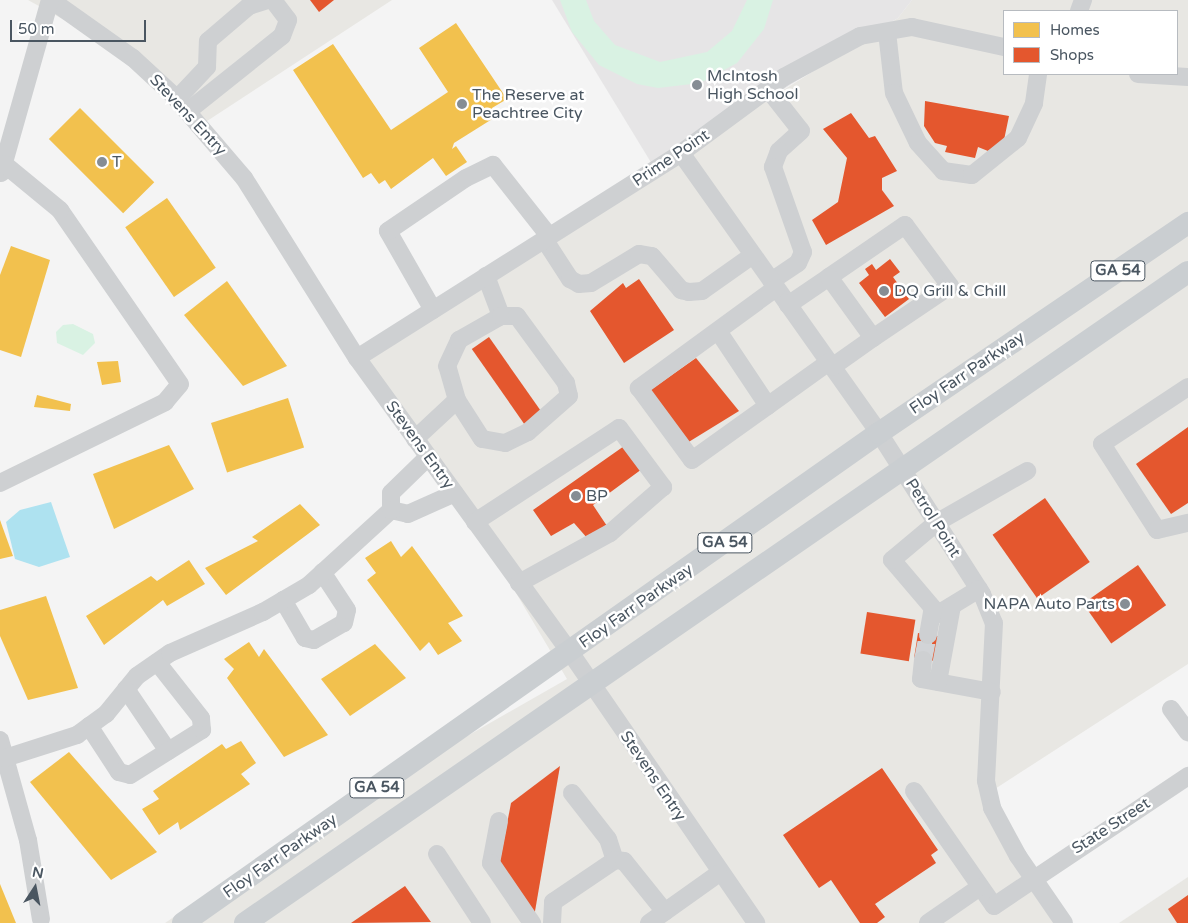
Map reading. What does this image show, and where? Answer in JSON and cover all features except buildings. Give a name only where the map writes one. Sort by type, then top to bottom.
[{"type":"main road","name":"Floy Farr Parkway","points":[[183,923],[879,433],[1188,223]]},
{"type":"main road","name":"GA 54","points":[[245,923],[901,468],[1188,272]]},
{"type":"street","name":"Stevens Entry","points":[[51,0],[133,58],[183,105],[250,187],[357,358],[570,652],[718,874],[756,923]]},
{"type":"street","points":[[0,483],[165,402],[180,384],[60,210],[2,170],[51,0]]},
{"type":"street","points":[[183,105],[208,67],[208,40],[249,6],[267,0]]},
{"type":"street","points":[[183,105],[282,36],[288,20],[273,0]]},
{"type":"street","name":"Prime Point","points":[[357,358],[681,153],[768,89],[860,36],[912,27],[1003,47]]},
{"type":"street","points":[[888,32],[894,93],[918,143],[943,171],[972,176],[1018,138],[1034,103],[1038,75]]},
{"type":"street","points":[[1155,75],[1188,77]]},
{"type":"street","points":[[768,89],[801,132],[779,151],[773,167],[803,252],[798,263],[774,285],[718,331],[639,388],[692,460],[768,406],[950,286],[905,224],[788,305]]},
{"type":"street","name":"Petrol Point","points":[[681,153],[879,433],[979,589],[994,623],[986,781],[992,808],[1064,923]]},
{"type":"street","points":[[433,310],[388,231],[466,178],[493,165],[547,238],[570,279],[579,284],[591,283],[639,254],[652,256],[681,290],[689,292],[702,291],[753,255]]},
{"type":"street","points":[[486,276],[501,316]]},
{"type":"street","points":[[828,277],[873,338]]},
{"type":"street","points":[[501,316],[517,316],[566,383],[569,396],[528,432],[505,443],[482,439],[457,400],[447,366],[450,352],[459,340],[501,316]]},
{"type":"street","points":[[718,331],[768,406]]},
{"type":"street","points":[[1188,387],[1102,444],[1157,530],[1188,523]]},
{"type":"street","points":[[415,439],[457,400]]},
{"type":"street","points":[[475,522],[619,428],[663,487],[610,533],[519,583]]},
{"type":"street","points":[[5,758],[77,735],[157,662],[283,600],[322,572],[391,510],[391,493],[428,456]]},
{"type":"street","points":[[979,589],[938,614],[892,560],[936,524],[1027,471]]},
{"type":"street","points":[[391,510],[408,514],[454,493]]},
{"type":"street","points":[[283,600],[305,638],[314,640],[344,623],[347,610],[322,572]]},
{"type":"street","points":[[938,682],[952,606]]},
{"type":"street","points":[[928,635],[933,608]]},
{"type":"street","points":[[924,660],[920,679],[992,692]]},
{"type":"street","points":[[89,726],[119,772],[130,775],[204,725],[157,662]]},
{"type":"street","points":[[126,689],[168,751]]},
{"type":"street","points":[[1171,709],[1188,732]]},
{"type":"street","points":[[0,740],[28,840],[41,919]]},
{"type":"street","name":"State Street","points":[[980,887],[994,906],[1034,877],[1188,776]]},
{"type":"street","points":[[914,791],[980,887],[928,923]]},
{"type":"street","points":[[572,793],[608,839],[615,860]]},
{"type":"street","points":[[499,821],[491,863],[532,923]]},
{"type":"street","points":[[437,854],[479,922]]},
{"type":"street","points":[[552,923],[553,902],[615,860],[624,861],[665,912]]},
{"type":"street","points":[[649,923],[718,874]]},
{"type":"shaded area","points":[[28,0],[392,0],[201,125],[133,58]]},
{"type":"shaded area","name":"McIntosh High School","points":[[552,0],[912,0],[898,18],[655,169]]},
{"type":"shaded area","points":[[912,0],[1188,0],[1188,664],[981,798],[1072,923],[165,923],[296,834],[567,679],[420,431],[357,358],[898,18]]},
{"type":"shaded area","points":[[1188,877],[1188,923],[1119,923]]},
{"type":"green space","points":[[560,0],[586,0],[594,21],[615,45],[660,62],[707,52],[732,31],[747,0],[773,0],[764,29],[737,63],[700,83],[658,88],[637,84],[599,65],[572,32]]},
{"type":"green space","points":[[73,324],[93,334],[95,343],[83,355],[57,343],[56,332],[63,325]]},
{"type":"water","points":[[51,502],[70,557],[39,567],[15,559],[6,522],[20,510]]},
{"type":"tunnel","points":[[923,660],[928,635]]},
{"type":"place","name":"McIntosh High School","points":[[697,85]]},
{"type":"place","name":"The Reserve at Peachtree City","points":[[462,104]]},
{"type":"place","name":"T","points":[[102,162]]},
{"type":"place","name":"DQ Grill & Chill","points":[[884,291]]},
{"type":"place","name":"BP","points":[[576,496]]},
{"type":"place","name":"NAPA Auto Parts","points":[[1125,604]]}]
